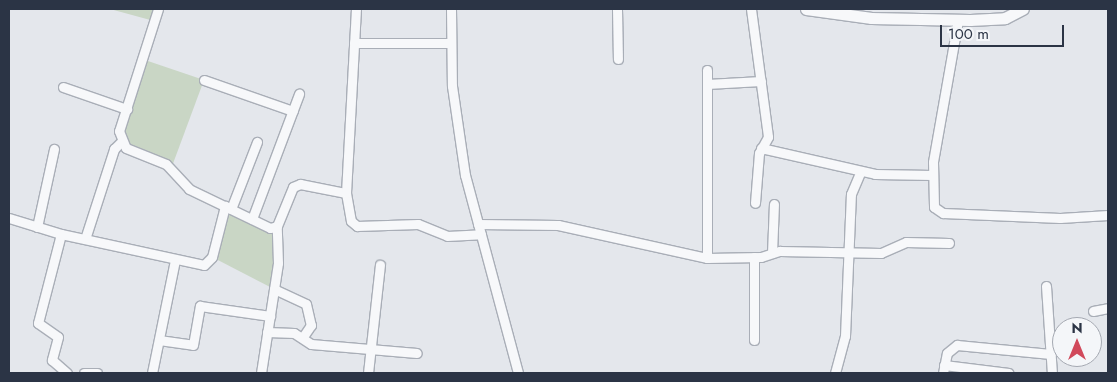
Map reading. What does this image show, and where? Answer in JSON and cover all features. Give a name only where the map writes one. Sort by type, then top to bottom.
[{"type":"street","points":[[85,239],[114,149],[121,142],[127,109],[158,9]]},
{"type":"street","points":[[356,9],[346,193],[351,221],[357,226],[418,224],[447,236],[481,234]]},
{"type":"street","points":[[451,9],[451,44],[465,175],[518,373]]},
{"type":"street","points":[[617,9],[618,59]]},
{"type":"street","points":[[751,9],[768,137],[761,148],[755,203]]},
{"type":"street","points":[[806,9],[871,18],[958,20],[1005,18],[1023,9]]},
{"type":"street","points":[[958,20],[932,175],[933,202],[943,213],[1060,218],[1108,215]]},
{"type":"street","points":[[354,43],[451,44]]},
{"type":"street","points":[[707,70],[707,258]]},
{"type":"street","points":[[204,80],[292,111]]},
{"type":"street","points":[[707,84],[761,81]]},
{"type":"street","points":[[63,87],[127,109]]},
{"type":"street","points":[[252,219],[299,94]]},
{"type":"street","points":[[121,142],[166,164],[189,189],[252,219],[277,226]]},
{"type":"street","points":[[9,218],[61,234],[175,260],[208,264],[228,208],[257,142]]},
{"type":"street","points":[[761,148],[861,170],[932,175]]},
{"type":"street","points":[[37,226],[54,149]]},
{"type":"street","points":[[836,373],[845,336],[851,194],[861,170]]},
{"type":"street","points":[[261,373],[274,289],[277,226],[296,185],[346,193]]},
{"type":"street","points":[[772,252],[774,204]]},
{"type":"street","points":[[478,224],[558,226],[707,258],[754,257],[772,252],[886,252],[906,242],[949,243]]},
{"type":"street","points":[[61,234],[38,323],[58,336],[52,360],[67,373]]},
{"type":"street","points":[[754,257],[754,340]]},
{"type":"street","points":[[152,373],[175,260]]},
{"type":"street","points":[[368,373],[380,265]]},
{"type":"street","points":[[1046,286],[1052,373]]},
{"type":"street","points":[[274,289],[306,304],[311,325],[303,337]]},
{"type":"street","points":[[159,340],[192,345],[200,306],[270,316]]},
{"type":"street","points":[[1093,311],[1108,308]]},
{"type":"street","points":[[267,332],[303,337],[311,344],[417,353]]},
{"type":"street","points":[[1009,373],[943,369],[947,353],[957,345],[1051,354]]},
{"type":"street","points":[[84,373],[96,373]]},
{"type":"green space","points":[[110,9],[157,9],[154,21]]},
{"type":"green space","points":[[142,59],[204,80],[171,169],[121,142]]},
{"type":"green space","points":[[225,206],[277,226],[274,289],[212,257]]}]
